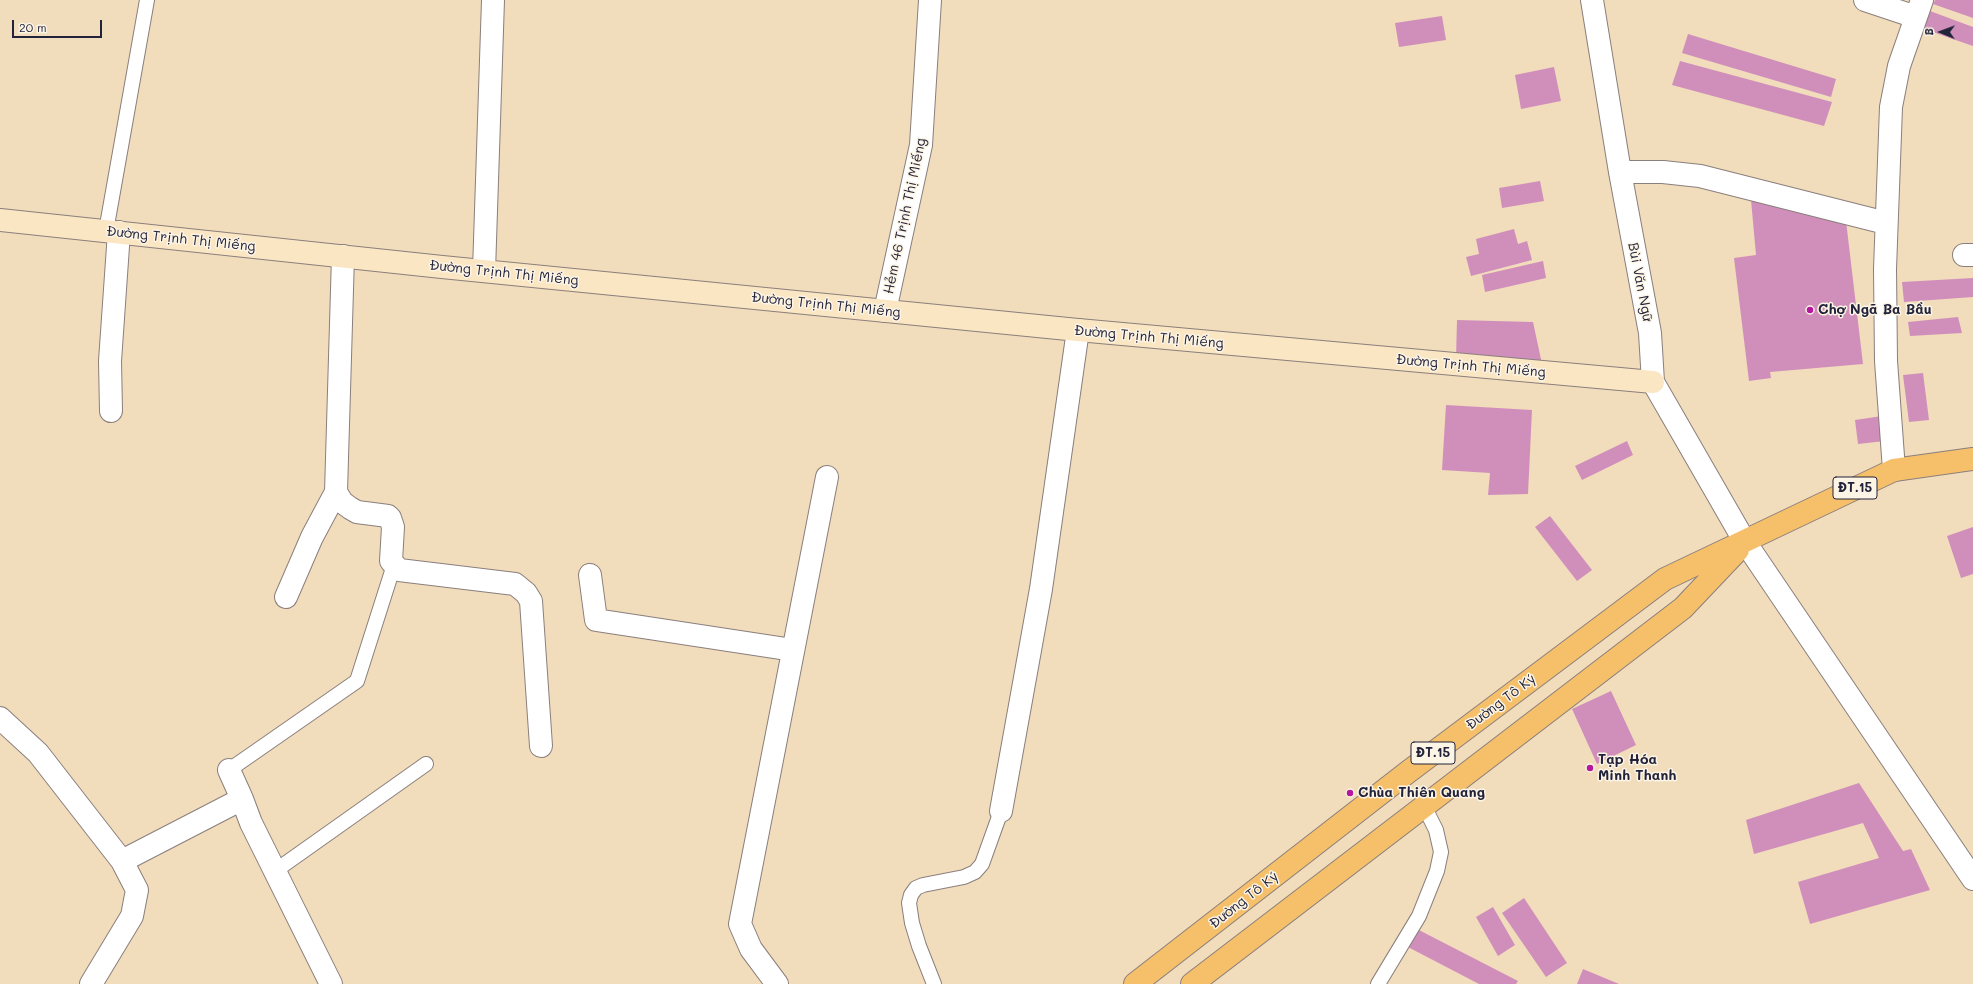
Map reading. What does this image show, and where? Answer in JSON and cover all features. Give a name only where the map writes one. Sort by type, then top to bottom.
[{"type":"main road","name":"Đường Trịnh Thị Miếng","points":[[0,220],[484,271],[1078,330],[1653,382]]},
{"type":"main road","name":"Đường Tô Ký","points":[[1135,984],[1427,758],[1665,579],[1894,470],[1973,459]]},
{"type":"main road","name":"Đường Tô Ký","points":[[1192,984],[1683,608],[1745,542]]},
{"type":"street","points":[[484,271],[493,0]]},
{"type":"street","name":"Hẻm 46 Trịnh Thị Miếng","points":[[885,311],[921,145],[930,0]]},
{"type":"street","name":"Bùi Văn Ngữ","points":[[1592,0],[1620,172],[1650,333],[1653,382],[1745,542],[1973,879]]},
{"type":"street","points":[[1865,0],[1919,9],[1894,88],[1891,107],[1886,223],[1886,360],[1894,470]]},
{"type":"street","points":[[1620,172],[1663,172],[1700,176],[1886,223]]},
{"type":"street","points":[[111,411],[110,361],[113,232]]},
{"type":"street","points":[[286,597],[312,537],[336,492],[344,256]]},
{"type":"street","points":[[1001,810],[1041,589],[1078,330]]},
{"type":"street","points":[[777,984],[750,949],[740,924],[827,477]]},
{"type":"street","points":[[336,492],[342,502],[357,512],[388,516],[390,518],[393,527],[391,561],[399,570],[515,584],[526,593],[531,601],[540,746]]},
{"type":"street","points":[[590,575],[596,620],[793,650]]},
{"type":"street","points":[[0,718],[38,753],[122,861],[137,890],[132,916],[91,984]]},
{"type":"street","points":[[228,770],[275,871],[331,984]]},
{"type":"street","points":[[122,861],[242,799]]},
{"type":"lane","points":[[113,232],[147,0]]},
{"type":"lane","points":[[228,770],[358,681],[394,565]]},
{"type":"lane","points":[[275,871],[426,764]]},
{"type":"lane","points":[[1378,984],[1419,916],[1437,871],[1441,852],[1436,830],[1424,806]]},
{"type":"lane","points":[[934,984],[919,946],[912,923],[909,903],[911,895],[916,888],[923,885],[964,877],[975,872],[984,859],[1001,810]]},
{"type":"building","points":[[1935,0],[1973,0],[1973,18],[1933,4]]},
{"type":"building","points":[[1930,11],[1973,27],[1973,46],[1924,29]]},
{"type":"building","points":[[1442,16],[1446,40],[1399,47],[1395,23]]},
{"type":"building","points":[[1688,34],[1836,79],[1831,97],[1682,53]]},
{"type":"building","points":[[1680,61],[1832,102],[1824,126],[1672,85]]},
{"type":"building","points":[[1554,67],[1561,101],[1521,109],[1515,75]]},
{"type":"building","points":[[1540,181],[1544,201],[1502,208],[1499,188]]},
{"type":"building","name":"Chợ Ngã Ba Bầu","points":[[1751,200],[1846,221],[1863,364],[1770,372],[1771,378],[1749,381],[1734,258],[1756,255]]},
{"type":"building","points":[[1514,229],[1518,244],[1527,241],[1532,260],[1471,276],[1466,257],[1479,254],[1476,239]]},
{"type":"building","points":[[1543,261],[1546,278],[1485,292],[1482,275]]},
{"type":"building","points":[[1973,278],[1973,297],[1904,302],[1902,282]]},
{"type":"building","points":[[1958,317],[1962,333],[1910,336],[1908,322]]},
{"type":"building","points":[[1457,320],[1533,322],[1542,364],[1456,359]]},
{"type":"building","points":[[1923,373],[1929,420],[1909,422],[1903,375]]},
{"type":"building","points":[[1446,405],[1532,410],[1528,494],[1488,495],[1490,473],[1442,470]]},
{"type":"building","points":[[1882,416],[1885,441],[1858,444],[1855,420]]},
{"type":"building","points":[[1627,441],[1633,455],[1582,480],[1575,466]]},
{"type":"building","points":[[1550,516],[1592,570],[1577,581],[1535,527]]},
{"type":"building","points":[[1973,527],[1973,574],[1961,578],[1947,536]]},
{"type":"building","points":[[1611,691],[1636,745],[1597,764],[1572,709]]},
{"type":"building","points":[[1859,783],[1903,851],[1911,849],[1930,890],[1810,924],[1798,882],[1879,858],[1863,823],[1754,854],[1746,820]]},
{"type":"building","points":[[1524,898],[1567,963],[1546,977],[1502,913]]},
{"type":"building","points":[[1493,907],[1515,945],[1498,956],[1476,917]]},
{"type":"building","points":[[1415,928],[1518,981],[1516,984],[1479,984],[1406,946]]},
{"type":"building","points":[[1583,969],[1619,984],[1577,984]]},
{"type":"place","name":"Chợ Ngã Ba Bầu","points":[[1810,310]]},
{"type":"place","name":"Tạp Hóa Minh Thanh","points":[[1590,768]]},
{"type":"place","name":"Chùa Thiên Quang","points":[[1350,793]]}]
